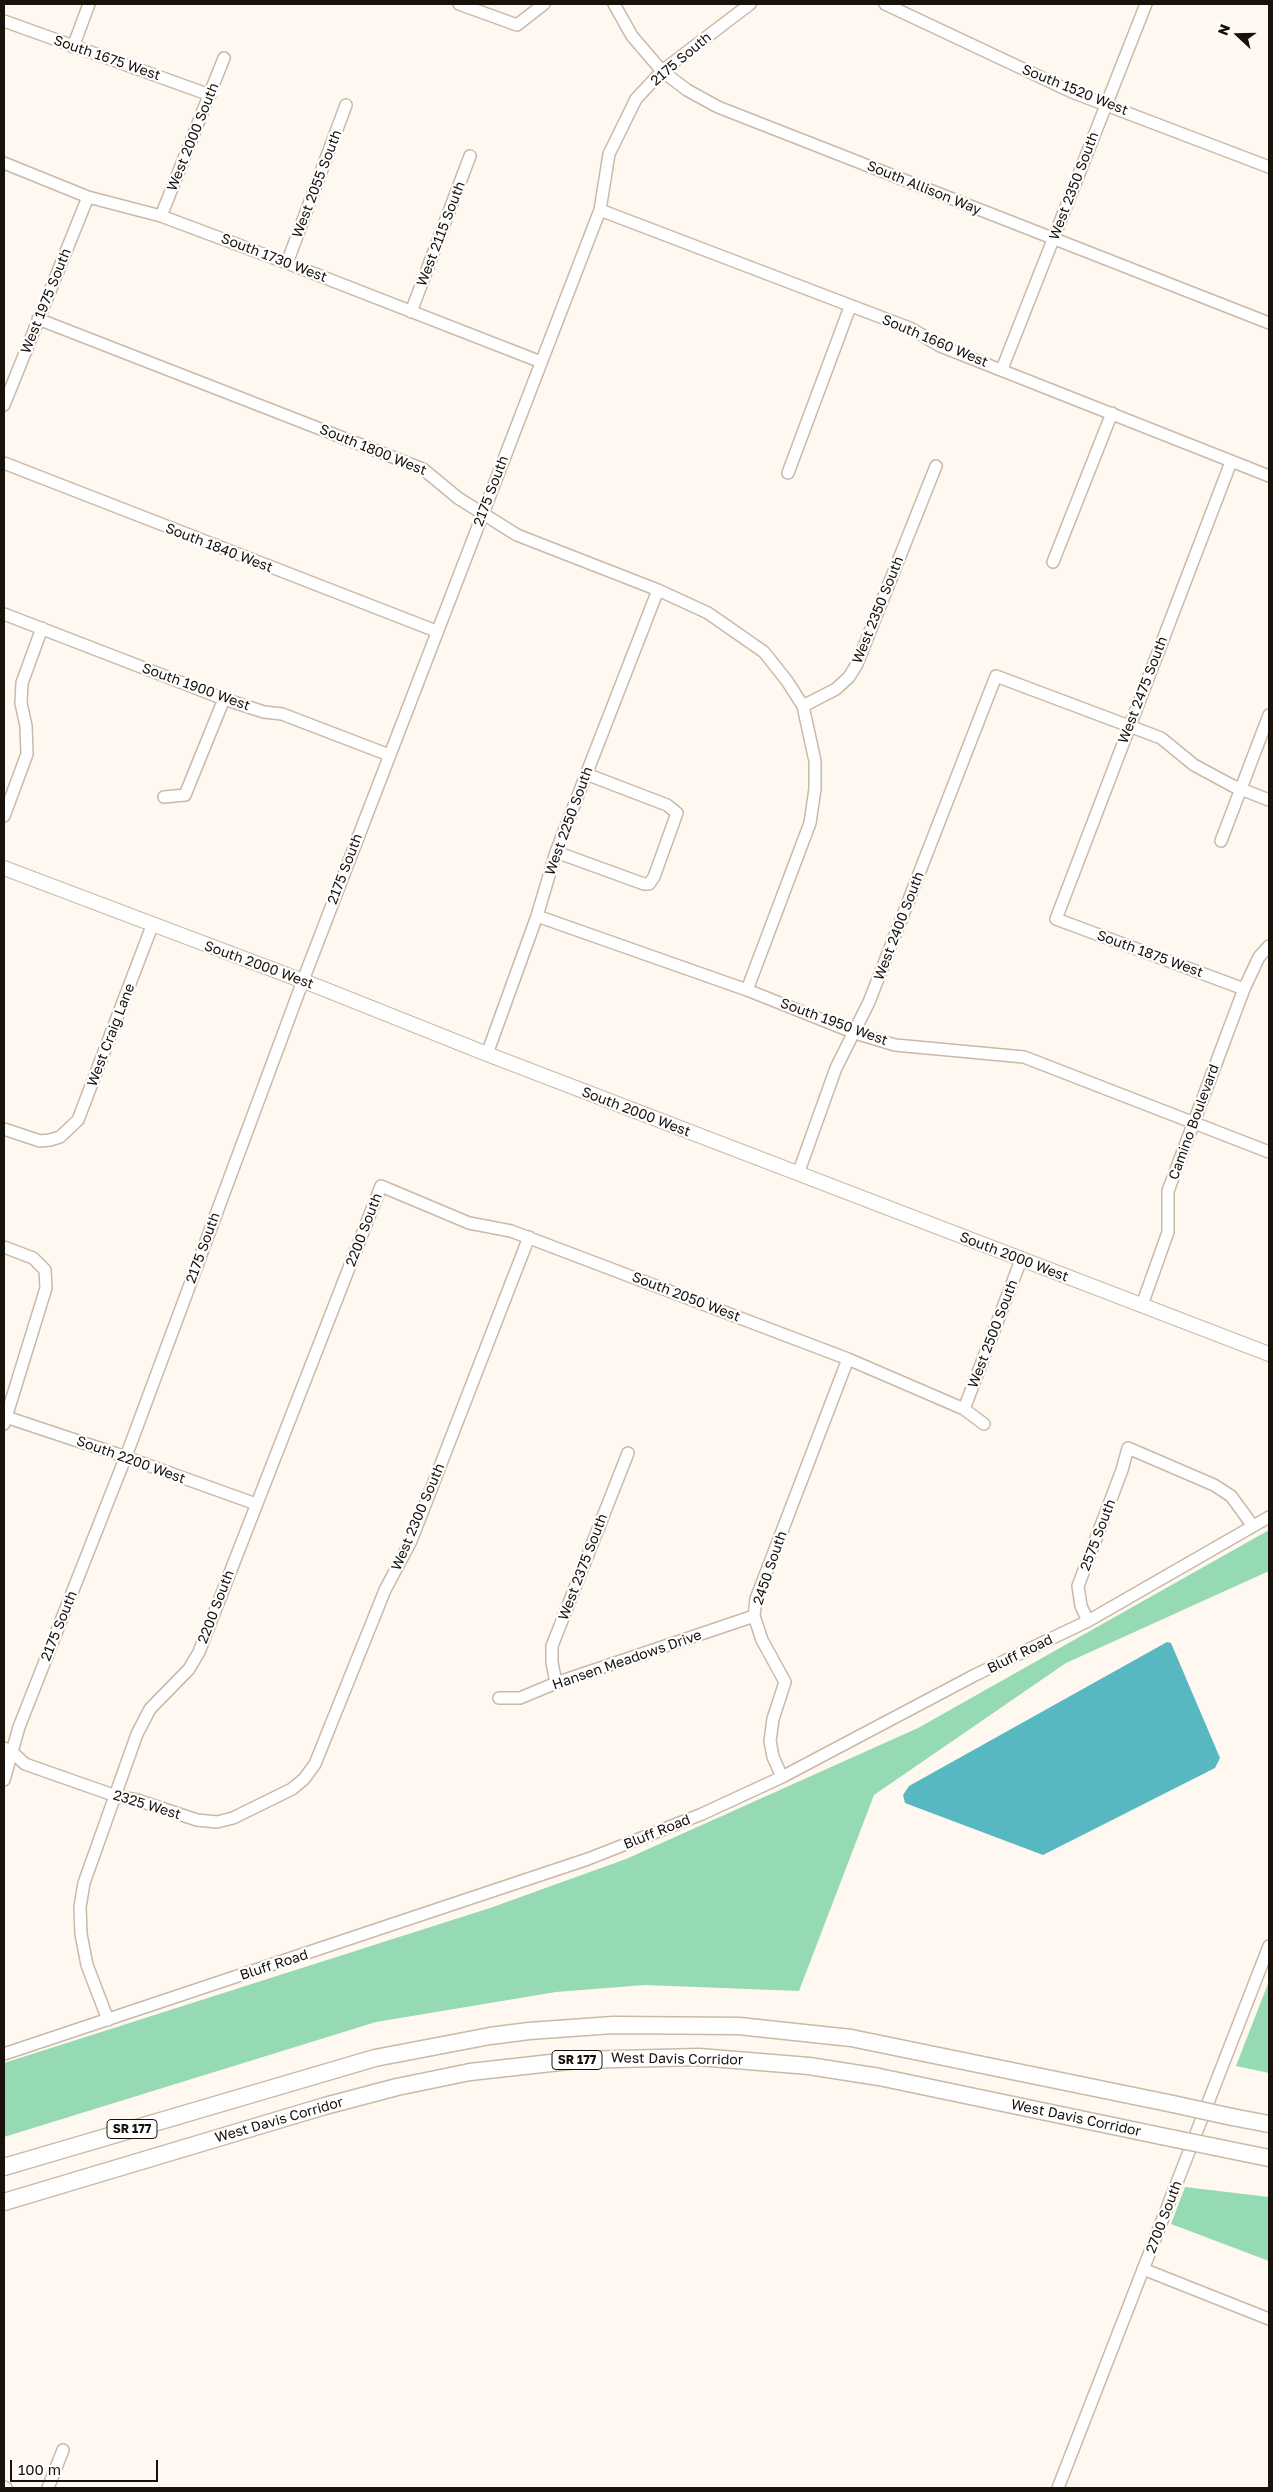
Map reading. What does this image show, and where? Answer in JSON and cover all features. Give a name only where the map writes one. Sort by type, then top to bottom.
[{"type":"highway","name":"SR 177","points":[[4,2167],[375,2058],[452,2042],[529,2031],[614,2025],[739,2026],[851,2038],[1269,2124]]},
{"type":"highway","name":"West Davis Corridor","points":[[4,2202],[325,2106],[397,2087],[506,2067],[610,2058],[736,2059],[827,2068],[879,2076],[1269,2158]]},
{"type":"main road","name":"South 2000 West","points":[[4,868],[152,926],[303,981],[487,1054],[1269,1354]]},
{"type":"street","points":[[72,47],[89,4]]},
{"type":"street","points":[[459,4],[517,25],[544,4]]},
{"type":"street","name":"South Allison Way","points":[[614,4],[632,36],[662,71],[687,90],[718,106],[1269,323]]},
{"type":"street","name":"2175 South","points":[[4,1780],[8,1750],[125,1457],[436,631],[600,210],[609,154],[636,99],[662,71],[750,4]]},
{"type":"street","name":"South 1520 West","points":[[885,4],[1072,92],[1106,103],[1269,167]]},
{"type":"street","name":"West 2350 South","points":[[1002,369],[1146,4]]},
{"type":"street","name":"South 1675 West","points":[[4,21],[210,95]]},
{"type":"street","name":"West 2000 South","points":[[161,216],[224,58]]},
{"type":"street","name":"West 2055 South","points":[[287,263],[346,105]]},
{"type":"street","name":"West 2115 South","points":[[411,312],[470,156]]},
{"type":"street","name":"South 1730 West","points":[[4,163],[88,197],[161,216],[541,362]]},
{"type":"street","name":"West 1975 South","points":[[4,405],[88,197]]},
{"type":"street","name":"South 1660 West","points":[[600,210],[850,307],[912,329],[940,346],[1269,476]]},
{"type":"street","points":[[788,473],[850,307]]},
{"type":"street","name":"South 1800 West","points":[[38,319],[423,469],[458,498],[534,544],[658,590],[708,613],[764,652],[787,681],[803,706]]},
{"type":"street","points":[[1053,562],[1112,413]]},
{"type":"street","name":"West 2475 South","points":[[1056,919],[1231,462]]},
{"type":"street","name":"South 1840 West","points":[[4,463],[436,631]]},
{"type":"street","name":"West 2350 South","points":[[803,706],[836,689],[849,678],[857,664],[936,466]]},
{"type":"street","name":"West 2250 South","points":[[487,1054],[537,916],[556,852],[658,590]]},
{"type":"street","name":"South 1900 West","points":[[4,614],[224,699],[264,712],[282,714],[389,755]]},
{"type":"street","points":[[4,816],[27,754],[26,726],[21,703],[22,683],[42,628]]},
{"type":"street","name":"West 2400 South","points":[[798,1174],[836,1068],[855,1033],[996,676],[1129,725]]},
{"type":"street","points":[[164,797],[185,796],[224,699]]},
{"type":"street","points":[[747,990],[810,823],[814,806],[815,760],[803,706]]},
{"type":"street","points":[[1221,841],[1269,715]]},
{"type":"street","points":[[1129,725],[1160,738],[1194,765],[1240,790],[1269,800]]},
{"type":"street","points":[[556,852],[644,884],[649,884],[654,876],[677,813],[674,808],[586,774]]},
{"type":"street","name":"South 1950 West","points":[[537,916],[747,990],[855,1033],[896,1045],[1024,1057],[1269,1152]]},
{"type":"street","name":"South 1875 West","points":[[1056,919],[1244,989]]},
{"type":"street","name":"West Craig Lane","points":[[4,1129],[40,1141],[60,1137],[78,1120],[152,926]]},
{"type":"street","name":"Camino Boulevard","points":[[1142,1306],[1168,1232],[1168,1191],[1244,989],[1259,957],[1269,946]]},
{"type":"street","name":"South 2050 West","points":[[381,1186],[469,1223],[511,1230],[848,1359],[964,1409],[984,1424]]},
{"type":"street","name":"2200 South","points":[[108,2020],[87,1965],[81,1934],[80,1907],[84,1883],[137,1734],[150,1709],[189,1668],[199,1652],[381,1186]]},
{"type":"street","name":"West 2300 South","points":[[292,1789],[304,1779],[314,1764],[385,1590],[411,1541],[529,1237]]},
{"type":"street","points":[[4,1247],[33,1258],[45,1270],[46,1288],[5,1420]]},
{"type":"street","name":"West 2500 South","points":[[964,1409],[1021,1260]]},
{"type":"street","name":"2450 South","points":[[782,1777],[773,1757],[770,1741],[773,1720],[785,1682],[762,1640],[754,1616],[756,1599],[848,1359]]},
{"type":"street","name":"South 2200 West","points":[[5,1420],[125,1457],[256,1504]]},
{"type":"street","name":"2575 South","points":[[1088,1621],[1081,1606],[1078,1586],[1122,1470],[1128,1448],[1214,1484],[1231,1496],[1253,1526]]},
{"type":"street","name":"West 2375 South","points":[[556,1683],[552,1662],[552,1646],[628,1453]]},
{"type":"street","name":"Bluff Road","points":[[4,2054],[588,1859],[702,1814],[782,1777],[975,1675],[1088,1621],[1269,1517]]},
{"type":"street","name":"Hansen Meadows Drive","points":[[499,1698],[520,1698],[556,1683],[754,1616]]},
{"type":"street","name":"2325 West","points":[[8,1750],[25,1764],[116,1796],[137,1800],[196,1820],[217,1822],[232,1818],[292,1789]]},
{"type":"street","name":"2700 South","points":[[1058,2488],[1269,1946]]},
{"type":"street","points":[[1143,2269],[1269,2319]]},
{"type":"street","points":[[48,2488],[63,2450]]},
{"type":"green space","points":[[1269,1530],[1269,1571],[1066,1663],[874,1795],[799,1991],[645,1985],[556,1992],[376,2022],[4,2137],[4,2063],[490,1908],[626,1859],[918,1728]]},
{"type":"green space","points":[[1269,1981],[1269,2073],[1236,2066]]},
{"type":"green space","points":[[1185,2187],[1269,2197],[1269,2261],[1171,2224]]},
{"type":"water","points":[[1167,1642],[1171,1643],[1220,1758],[1215,1768],[1043,1855],[905,1803],[903,1795],[909,1786]]}]
